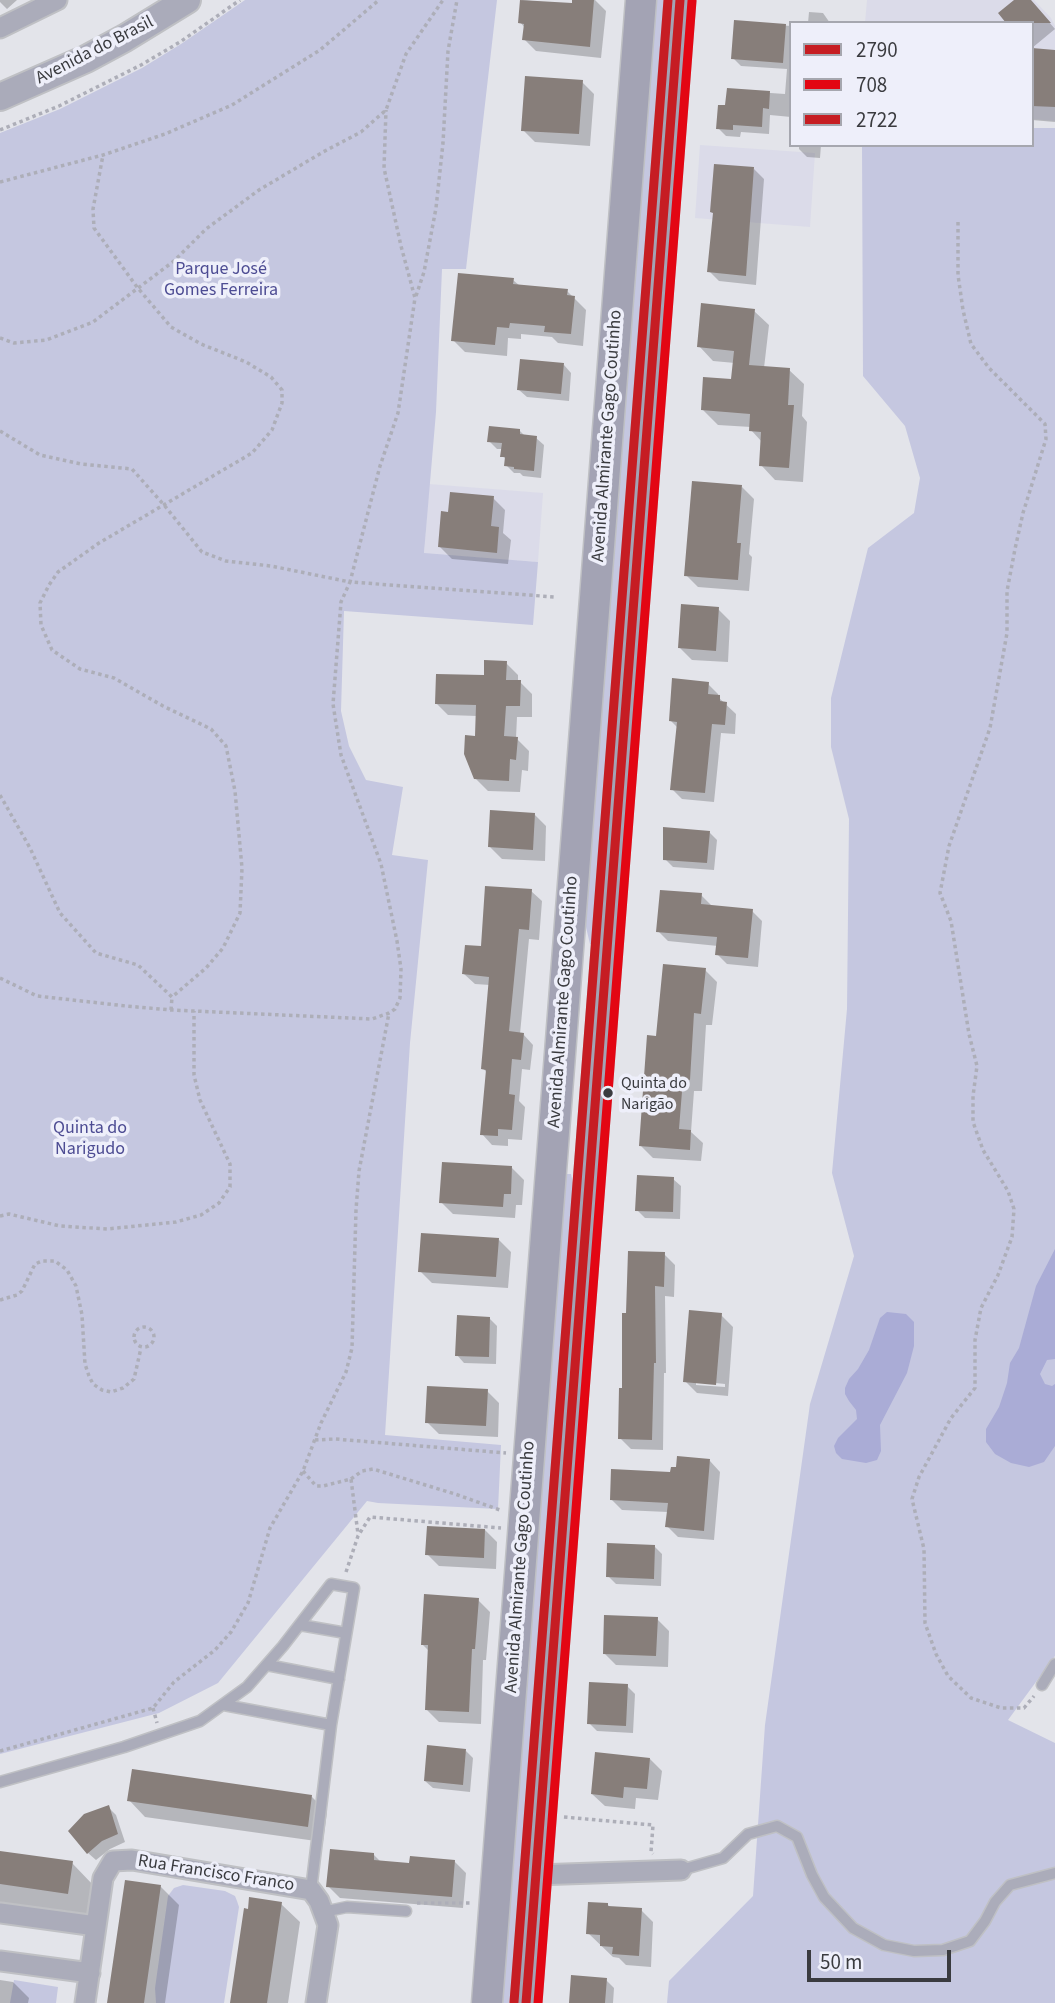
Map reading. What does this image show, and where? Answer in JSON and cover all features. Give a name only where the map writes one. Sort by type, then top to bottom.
[{"type":"main road","name":"Avenida do Brasil","points":[[0,97],[86,59],[187,0]]},
{"type":"main road","name":"Avenida Almirante Gago Coutinho","points":[[487,2003],[641,0]]},
{"type":"main road","points":[[526,2003],[680,0]]},
{"type":"main road","points":[[562,1036],[600,1038]]},
{"type":"main road","points":[[558,1078],[597,1080]]},
{"type":"street","points":[[0,27],[57,0]]},
{"type":"street","name":"Rua Francisco Franco","points":[[96,1926],[103,1878],[113,1861],[132,1860],[311,1889],[319,1901],[328,1925],[316,2003]]},
{"type":"street","points":[[536,1875],[672,1871]]},
{"type":"street","points":[[0,1913],[96,1926],[85,2003]]},
{"type":"street","points":[[0,1961],[90,1973]]},
{"type":"lane","points":[[0,1782],[124,1747],[200,1721],[247,1687],[331,1584],[354,1588],[331,1725],[311,1889]]},
{"type":"lane","points":[[300,1625],[346,1633]]},
{"type":"lane","points":[[1042,1685],[1055,1664]]},
{"type":"lane","points":[[267,1665],[339,1679]]},
{"type":"lane","points":[[224,1705],[331,1725]]},
{"type":"lane","points":[[672,1871],[723,1858],[748,1834],[777,1826],[797,1836],[811,1875],[824,1897],[853,1928],[884,1945],[914,1951],[943,1950],[970,1941],[995,1902],[1010,1885],[1055,1873]]},
{"type":"lane","points":[[323,1912],[347,1907],[406,1911]]},
{"type":"path","points":[[0,130],[59,106],[141,65],[189,36],[240,0]]},
{"type":"path","points":[[0,183],[103,155],[165,134],[232,105],[320,50],[379,0]]},
{"type":"path","points":[[415,298],[384,168],[386,110],[406,54],[443,0]]},
{"type":"path","points":[[0,978],[37,996],[171,1010],[372,1019],[395,1009],[400,998],[401,969],[397,941],[381,864],[341,755],[333,704],[341,602],[350,582],[380,466],[398,413],[415,298],[424,272],[436,208],[448,51],[457,0]]},
{"type":"path","points":[[0,338],[14,343],[46,340],[93,322],[174,261],[206,229],[259,190],[361,132],[386,110]]},
{"type":"path","points":[[103,155],[93,209],[93,228],[137,287],[171,327],[201,344],[246,362],[271,377],[282,390],[282,403],[272,430],[252,453],[99,543],[58,572],[40,603],[41,625],[51,650],[79,669],[114,678],[211,729],[226,746],[235,791],[242,868],[240,914],[223,948],[206,968],[172,996],[171,1010]]},
{"type":"path","points":[[958,222],[958,275],[962,310],[971,344],[989,368],[1045,425],[1046,439],[1015,549],[1007,591],[1007,633],[990,728],[948,846],[940,893],[951,921],[976,1066],[972,1097],[973,1122],[983,1150],[1008,1191],[1014,1209],[1012,1237],[998,1275],[981,1308],[975,1340],[975,1388],[951,1418],[919,1477],[912,1499],[923,1549],[925,1623],[936,1654],[948,1676],[971,1698],[1001,1708],[1024,1709],[1042,1685]]},
{"type":"path","points":[[0,431],[40,456],[80,464],[132,469],[202,552],[226,561],[271,566],[350,582],[555,597]]},
{"type":"path","points":[[0,795],[30,848],[60,914],[96,953],[138,965],[172,996]]},
{"type":"path","points":[[0,1216],[9,1214],[60,1226],[107,1229],[176,1222],[201,1215],[219,1203],[230,1187],[230,1164],[200,1100],[194,1075],[194,1011]]},
{"type":"path","points":[[0,1751],[153,1709],[174,1682],[215,1650],[231,1632],[248,1603],[270,1528],[303,1471],[321,1423],[346,1372],[352,1348],[359,1171],[389,1013]]},
{"type":"path","points":[[0,1300],[17,1296],[36,1265],[48,1260],[55,1261],[67,1270],[76,1286],[82,1315],[85,1363],[93,1384],[111,1392],[123,1388],[134,1378],[141,1348]]},
{"type":"path","points":[[141,1327],[146,1327],[154,1335],[154,1340],[151,1345],[141,1348],[136,1345],[134,1335],[141,1327]]},
{"type":"path","points":[[315,1440],[335,1439],[529,1455]]},
{"type":"path","points":[[303,1471],[316,1486],[323,1486],[351,1479],[362,1471],[373,1469],[455,1493],[524,1523]]},
{"type":"path","points":[[351,1479],[358,1536]]},
{"type":"path","points":[[342,1586],[358,1536],[370,1517],[524,1523]]},
{"type":"path","points":[[541,1815],[653,1825],[651,1852],[672,1871]]},
{"type":"path","points":[[406,1911],[411,1904],[495,1902]]},
{"type":"shaded area","points":[[867,0],[1034,0],[1055,26],[1055,121],[1034,119],[1034,21],[865,21]]},
{"type":"shaded area","points":[[700,145],[815,153],[810,227],[695,218]]},
{"type":"shaded area","points":[[429,484],[543,493],[538,562],[424,554]]},
{"type":"green space","name":"Parque José Gomes Ferreira","points":[[245,0],[497,0],[466,269],[442,269],[436,412],[424,553],[538,562],[533,625],[344,611],[341,711],[349,746],[366,780],[403,787],[392,855],[428,860],[410,1043],[385,1435],[501,1445],[498,1509],[367,1501],[218,1683],[159,1713],[0,1754],[0,133],[60,109],[142,68]]},
{"type":"green space","points":[[655,0],[667,0],[594,945],[590,944],[585,912]]},
{"type":"green space","points":[[1034,128],[1055,128],[1055,1656],[1008,1720],[1055,1743],[1055,2003],[667,2003],[669,1981],[753,1896],[765,1725],[810,1404],[854,1256],[832,1173],[847,1009],[849,819],[831,747],[831,698],[868,548],[914,513],[920,478],[905,426],[863,376],[862,147],[1034,147]]},
{"type":"green space","points":[[565,1174],[571,1174],[574,1188],[513,2003],[501,2003]]},
{"type":"green space","points":[[183,1885],[225,1891],[235,1896],[237,1901],[239,1907],[224,2003],[156,2003],[155,1988],[168,1896],[174,1888]]},
{"type":"green space","points":[[14,1980],[58,1987],[56,2003],[10,2003]]},
{"type":"water","points":[[1055,1249],[1055,1359],[1047,1360],[1040,1374],[1045,1384],[1055,1384],[1055,1446],[1044,1462],[1029,1467],[1011,1463],[995,1454],[986,1442],[986,1429],[999,1407],[1010,1363],[1019,1348],[1036,1286]]},
{"type":"water","points":[[887,1312],[906,1314],[914,1322],[914,1346],[907,1373],[880,1425],[881,1451],[877,1460],[866,1463],[842,1459],[834,1446],[838,1438],[857,1419],[856,1410],[845,1394],[845,1388],[869,1350],[880,1318]]},
{"type":"building","points":[[520,0],[572,3],[572,0],[594,0],[590,47],[522,40],[524,24],[518,23]]},
{"type":"building","points":[[1014,0],[1031,0],[1051,23],[1004,21],[998,13]]},
{"type":"building","points":[[734,20],[786,24],[783,63],[731,59]]},
{"type":"building","points":[[1034,48],[1055,50],[1055,107],[1034,106]]},
{"type":"building","points":[[525,76],[583,80],[579,134],[521,131]]},
{"type":"building","points":[[727,88],[770,91],[769,109],[763,108],[762,127],[733,125],[733,130],[716,129],[718,105],[725,105]]},
{"type":"building","points":[[714,164],[754,167],[746,276],[707,272],[713,213],[710,212]]},
{"type":"building","points":[[458,273],[514,278],[513,284],[568,289],[567,295],[575,296],[571,334],[544,332],[545,326],[510,323],[509,328],[497,327],[495,345],[451,341]]},
{"type":"building","points":[[701,303],[755,309],[749,365],[790,368],[788,405],[794,405],[789,468],[759,466],[761,432],[749,431],[750,414],[701,410],[703,377],[731,379],[734,351],[697,347]]},
{"type":"building","points":[[520,359],[564,363],[561,394],[517,390]]},
{"type":"building","points":[[489,426],[520,429],[520,434],[537,436],[534,471],[504,466],[505,457],[500,457],[502,443],[487,442]]},
{"type":"building","points":[[692,481],[742,485],[737,543],[741,543],[738,580],[684,576]]},
{"type":"building","points":[[450,492],[494,496],[491,526],[499,527],[497,553],[438,547],[441,511],[448,512]]},
{"type":"building","points":[[681,604],[719,607],[716,651],[678,648]]},
{"type":"building","points":[[484,660],[507,661],[506,680],[521,680],[520,706],[506,706],[504,736],[518,737],[516,760],[510,759],[509,781],[474,779],[464,754],[465,735],[475,736],[476,705],[435,704],[436,674],[484,675]]},
{"type":"building","points":[[672,678],[709,682],[708,694],[720,695],[720,701],[727,702],[725,725],[712,724],[705,793],[670,790],[677,722],[669,721]]},
{"type":"building","points":[[490,810],[535,813],[533,850],[488,847]]},
{"type":"building","points":[[663,827],[710,831],[707,863],[663,860]]},
{"type":"building","points":[[485,886],[532,889],[529,930],[519,929],[509,1031],[524,1033],[521,1060],[512,1059],[509,1094],[515,1095],[512,1130],[498,1129],[498,1136],[480,1135],[486,1070],[481,1069],[489,977],[462,974],[465,945],[481,946]]},
{"type":"building","points":[[660,890],[702,893],[701,904],[753,909],[748,958],[715,955],[717,937],[656,932]]},
{"type":"building","points":[[663,964],[706,968],[701,1014],[694,1013],[690,1080],[683,1079],[679,1129],[691,1130],[690,1150],[639,1146],[647,1035],[656,1036]]},
{"type":"building","points":[[442,1162],[512,1166],[511,1194],[504,1194],[503,1207],[439,1203]]},
{"type":"building","points":[[637,1175],[674,1177],[673,1212],[635,1211]]},
{"type":"building","points":[[421,1233],[499,1238],[496,1277],[418,1272]]},
{"type":"building","points":[[628,1251],[665,1252],[664,1287],[655,1286],[656,1363],[652,1440],[618,1439],[619,1388],[622,1388],[622,1313],[626,1313]]},
{"type":"building","points":[[689,1310],[722,1313],[716,1385],[683,1382]]},
{"type":"building","points":[[457,1315],[490,1317],[489,1357],[455,1356]]},
{"type":"building","points":[[427,1386],[488,1389],[486,1426],[425,1423]]},
{"type":"building","points":[[677,1456],[710,1459],[704,1531],[665,1527],[668,1503],[610,1500],[611,1469],[670,1472],[671,1467],[676,1467]]},
{"type":"building","points":[[427,1526],[485,1529],[484,1558],[425,1555]]},
{"type":"building","points":[[607,1543],[655,1545],[654,1579],[606,1577]]},
{"type":"building","points":[[424,1594],[479,1598],[475,1649],[472,1649],[469,1712],[425,1710],[428,1645],[421,1645]]},
{"type":"building","points":[[604,1615],[658,1617],[656,1656],[603,1654]]},
{"type":"building","points":[[589,1682],[628,1684],[626,1726],[587,1724]]},
{"type":"building","points":[[427,1745],[466,1749],[463,1785],[424,1781]]},
{"type":"building","points":[[595,1752],[650,1758],[647,1789],[624,1787],[623,1798],[591,1794]]},
{"type":"building","points":[[132,1769],[312,1795],[308,1827],[127,1801]]},
{"type":"building","points":[[109,1805],[118,1834],[102,1841],[87,1854],[68,1831],[84,1814]]},
{"type":"building","points":[[330,1849],[374,1853],[374,1860],[409,1863],[410,1856],[455,1860],[452,1897],[326,1887]]},
{"type":"building","points":[[0,1851],[73,1861],[68,1894],[0,1884]]},
{"type":"building","points":[[125,1880],[161,1885],[144,2003],[107,2003]]},
{"type":"building","points":[[249,1897],[282,1902],[267,2003],[230,2003],[244,1908],[248,1909]]},
{"type":"building","points":[[588,1902],[642,1908],[639,1956],[612,1954],[613,1947],[600,1946],[600,1935],[586,1934]]},
{"type":"building","points":[[571,1975],[607,1978],[605,2003],[569,2003]]},
{"type":"transit line","name":"2722","points":[[514,2002],[668,0]]},
{"type":"transit line","name":"2790","points":[[526,2003],[680,0]]},
{"type":"transit line","name":"708","points":[[538,2003],[692,1]]},
{"type":"place","name":"Quinta do Narigão","points":[[608,1093]]},
{"type":"park label","name":"Quinta do Narigudo","points":[[90,1139]]}]
